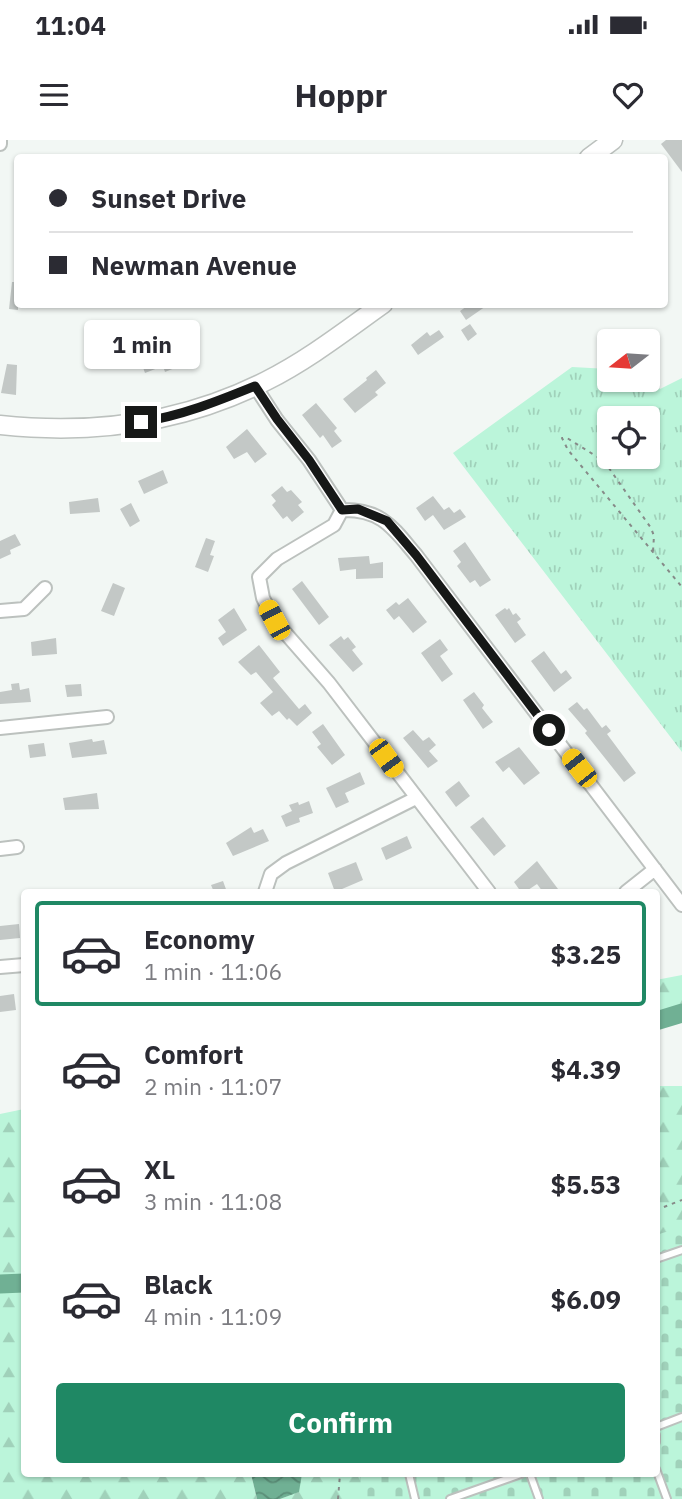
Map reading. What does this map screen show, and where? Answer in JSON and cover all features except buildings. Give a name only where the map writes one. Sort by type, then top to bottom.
[{"type":"main road","points":[[594,154],[613,140]]},
{"type":"main road","points":[[0,425],[45,430],[79,429],[149,421],[218,402],[255,386],[316,352],[377,308]]},
{"type":"street","points":[[255,386],[342,510]]},
{"type":"street","points":[[342,510],[358,509],[387,521],[416,555],[682,905]]},
{"type":"street","points":[[342,510],[334,525],[277,559],[259,577],[263,598],[274,620],[329,683],[487,889]]},
{"type":"street","points":[[0,611],[24,609],[45,588]]},
{"type":"street","points":[[0,728],[107,716]]},
{"type":"street","points":[[266,889],[271,874],[286,863],[416,798]]},
{"type":"street","points":[[0,849],[17,847]]},
{"type":"street","points":[[630,889],[655,870]]},
{"type":"street","points":[[0,967],[21,965]]},
{"type":"lane","points":[[660,1258],[682,1250]]},
{"type":"lane","points":[[660,1425],[682,1417]]},
{"type":"lane","points":[[410,1477],[415,1499]]},
{"type":"lane","points":[[450,1499],[512,1477]]},
{"type":"lane","points":[[531,1477],[539,1499]]},
{"type":"lane","points":[[659,1477],[667,1499]]},
{"type":"path","points":[[653,551],[651,528],[606,463],[570,440],[562,438],[568,450],[682,586]]},
{"type":"path","points":[[660,1208],[682,1200]]},
{"type":"path","points":[[338,1499],[340,1477]]},
{"type":"green space","points":[[572,367],[597,368],[597,392],[660,392],[660,389],[682,378],[682,752],[453,453]]},
{"type":"green space","points":[[682,975],[682,1008],[660,1013],[660,979]]},
{"type":"green space","points":[[660,1086],[682,1086],[682,1238],[660,1246]]},
{"type":"green space","points":[[21,1110],[21,1477],[252,1477],[257,1499],[0,1499],[0,1114]]},
{"type":"green space","points":[[682,1227],[682,1499],[361,1499],[360,1477],[660,1477],[660,1234]]},
{"type":"green space","points":[[301,1477],[372,1477],[373,1499],[280,1499],[298,1492]]},
{"type":"water","points":[[252,1477],[302,1477],[299,1492],[280,1499],[257,1499]]},
{"type":"waterway","points":[[660,1020],[682,1013]]},
{"type":"waterway","points":[[0,1284],[21,1283]]},
{"type":"route","points":[[141,422],[162,419],[218,402],[255,386],[342,510],[358,509],[387,521],[453,602],[549,730]]}]
